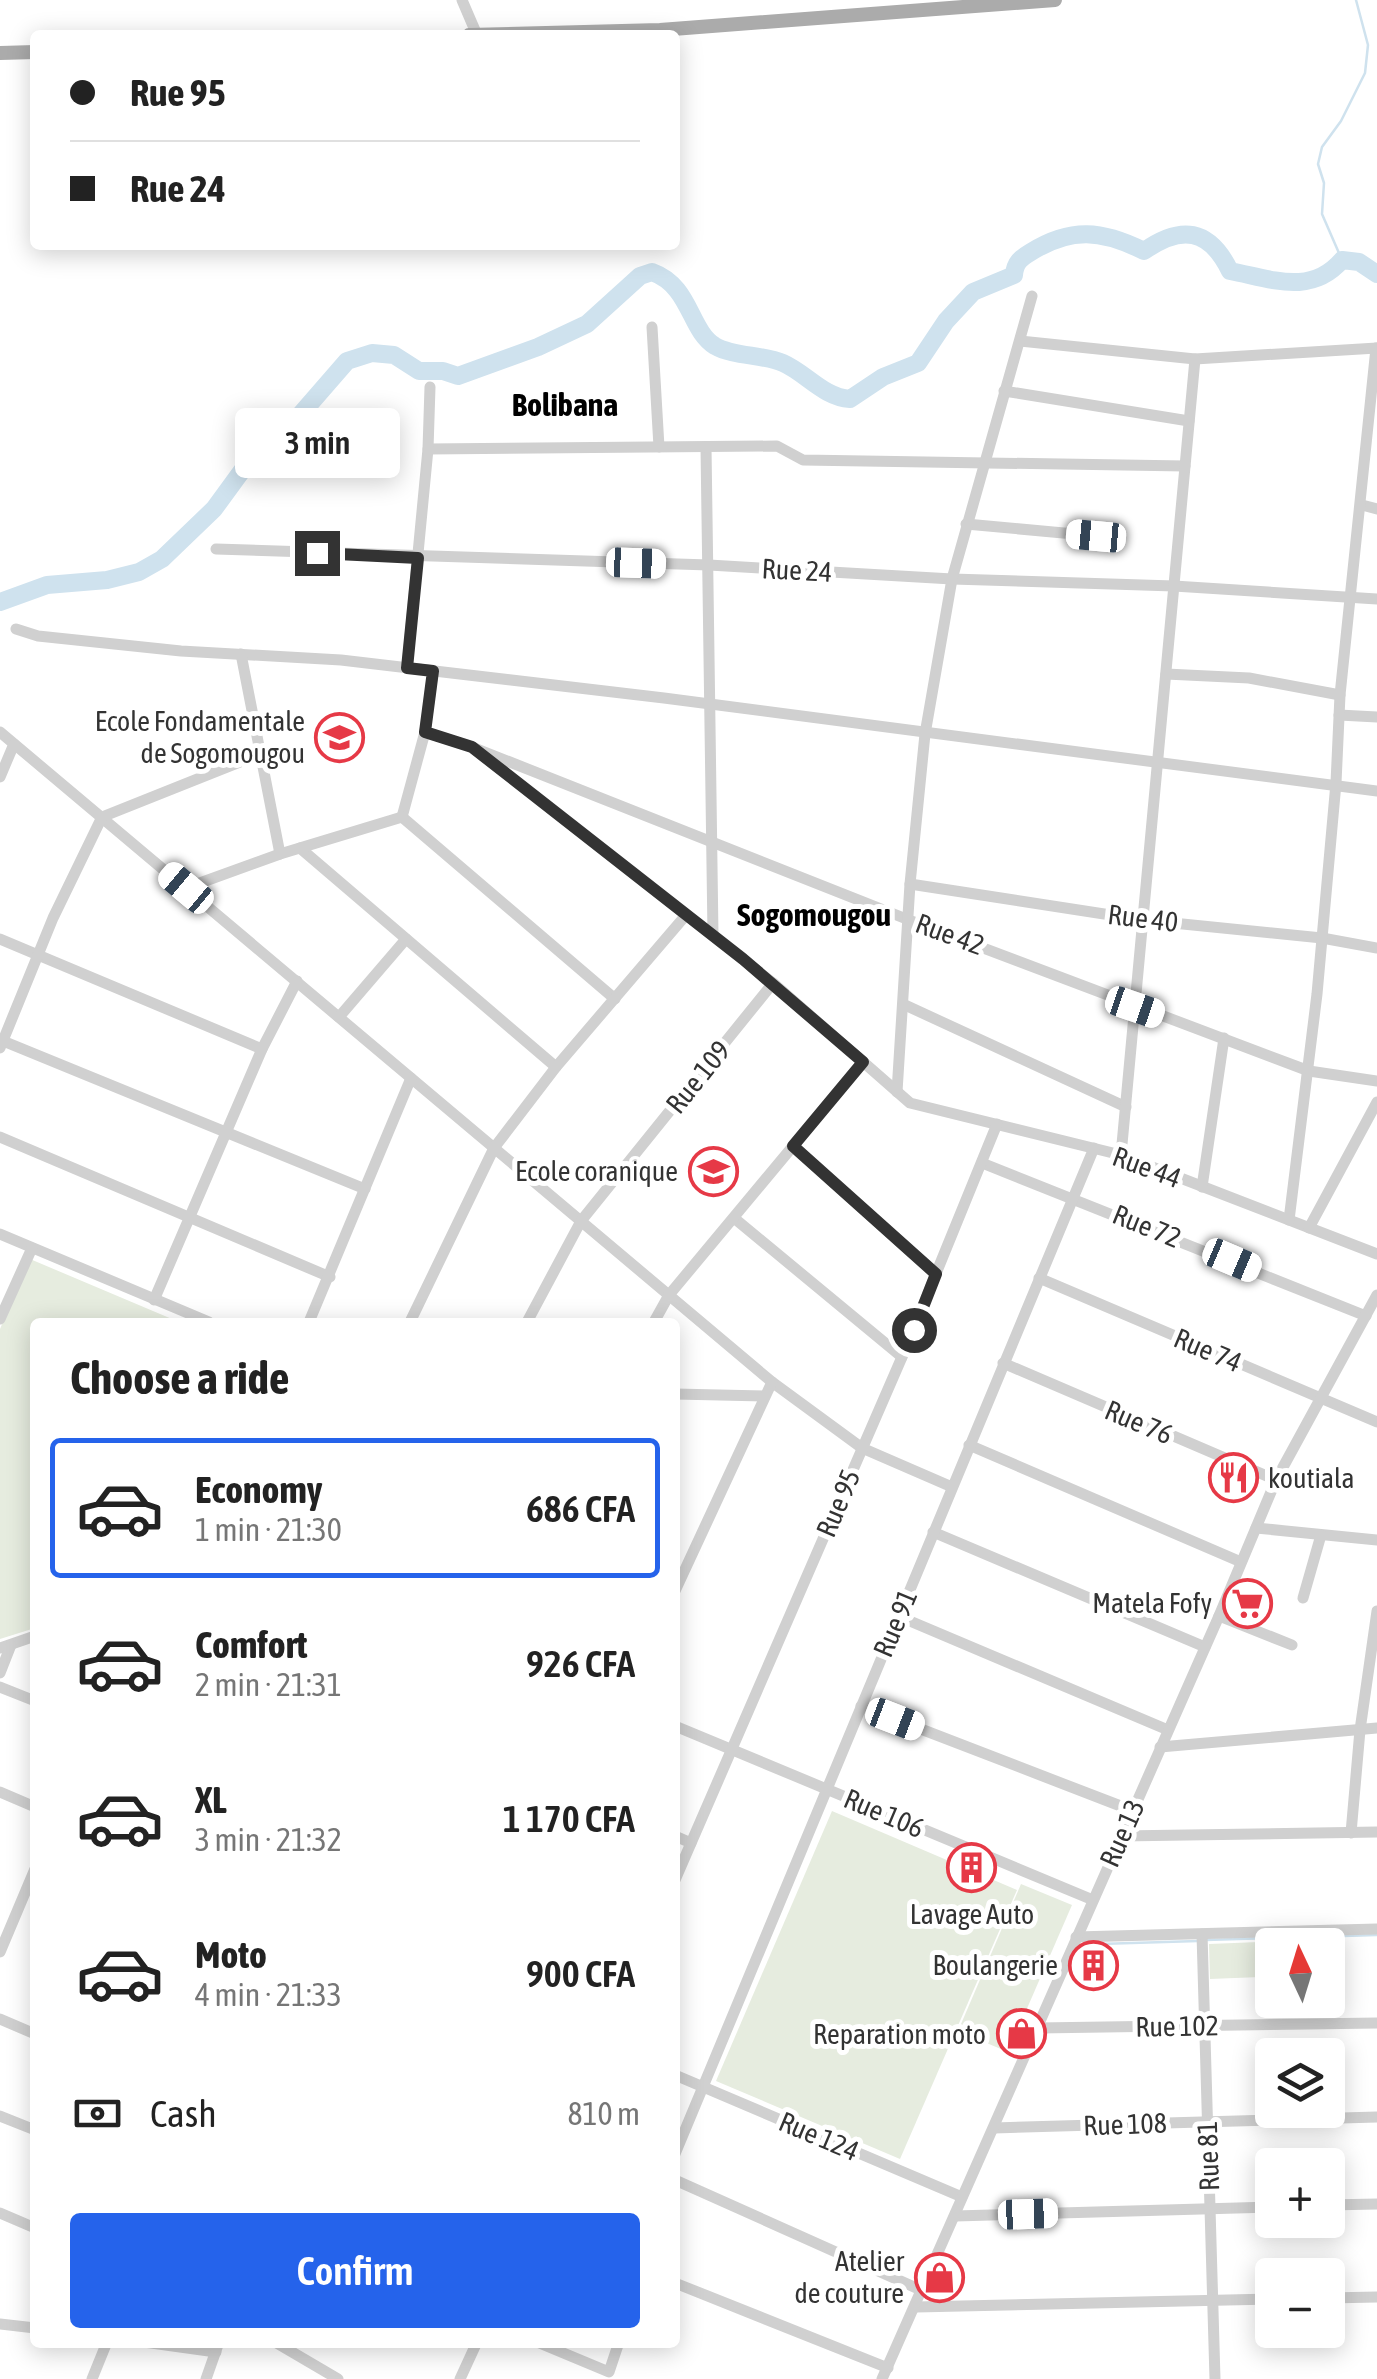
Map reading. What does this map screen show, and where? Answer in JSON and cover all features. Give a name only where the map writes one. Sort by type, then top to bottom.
[{"type":"main road","points":[[660,30],[1054,0]]},
{"type":"main road","points":[[0,54],[30,52]]},
{"type":"street","points":[[462,0],[475,30]]},
{"type":"street","points":[[897,1092],[910,884],[925,734],[952,579],[1032,296]]},
{"type":"street","points":[[652,328],[658,447]]},
{"type":"street","points":[[1020,341],[1195,358],[1377,348],[1340,694],[1322,938],[1289,1220]]},
{"type":"street","points":[[1121,1155],[1195,358]]},
{"type":"street","points":[[407,668],[428,450],[430,386]]},
{"type":"street","points":[[1004,391],[1190,421]]},
{"type":"street","points":[[428,450],[777,446],[803,460],[1185,466]]},
{"type":"street","points":[[706,447],[713,934]]},
{"type":"street","points":[[1362,505],[1377,509]]},
{"type":"street","points":[[966,524],[1096,536]]},
{"type":"street","name":"Rue 24","points":[[216,549],[710,565],[1377,599]]},
{"type":"street","points":[[16,629],[38,636],[341,660],[711,704],[1377,791]]},
{"type":"street","points":[[242,654],[280,854]]},
{"type":"street","points":[[402,817],[425,732],[433,671]]},
{"type":"street","points":[[1166,674],[1248,678],[1340,694]]},
{"type":"street","points":[[1339,715],[1377,717]]},
{"type":"street","points":[[0,732],[772,1382],[862,1448],[952,1486]]},
{"type":"street","name":"Rue 42","points":[[425,732],[1308,1071],[1377,1081]]},
{"type":"street","points":[[0,777],[14,744]]},
{"type":"street","name":"Rue 42","points":[[472,747],[774,983],[910,1103]]},
{"type":"street","points":[[260,754],[102,817],[2,1044],[365,1189]]},
{"type":"street","points":[[186,888],[402,817]]},
{"type":"street","points":[[402,817],[615,999]]},
{"type":"street","points":[[300,848],[556,1067]]},
{"type":"street","name":"Rue 40","points":[[910,884],[1143,920],[1322,938],[1377,948]]},
{"type":"street","points":[[412,1318],[494,1148],[556,1067],[686,915]]},
{"type":"street","points":[[339,1017],[406,938]]},
{"type":"street","points":[[0,939],[262,1049]]},
{"type":"street","points":[[154,1300],[262,1049],[297,982]]},
{"type":"street","name":"Rue 109","points":[[530,1318],[581,1221],[774,983]]},
{"type":"street","points":[[905,1005],[1126,1107]]},
{"type":"street","points":[[1202,1186],[1224,1038]]},
{"type":"street","points":[[656,1318],[669,1295],[863,1062]]},
{"type":"street","points":[[311,1318],[411,1078]]},
{"type":"street","points":[[1310,1228],[1377,1102]]},
{"type":"street","name":"Rue 44","points":[[910,1103],[1121,1155],[1377,1254]]},
{"type":"street","name":"Rue 95","points":[[680,1868],[902,1358],[997,1124]]},
{"type":"street","points":[[0,1138],[330,1277]]},
{"type":"street","points":[[793,1146],[936,1274]]},
{"type":"street","name":"Rue 91","points":[[680,2142],[1094,1148]]},
{"type":"street","name":"Rue 72","points":[[982,1163],[1073,1196],[1366,1316]]},
{"type":"street","points":[[734,1218],[902,1358]]},
{"type":"street","points":[[0,1234],[199,1318]]},
{"type":"street","points":[[0,1319],[32,1248]]},
{"type":"street","name":"Rue 74","points":[[1039,1278],[1377,1422]]},
{"type":"street","name":"Rue 13","points":[[885,2374],[1276,1480],[1377,1295]]},
{"type":"street","name":"Rue 76","points":[[1003,1364],[1276,1480]]},
{"type":"street","points":[[680,1580],[772,1382]]},
{"type":"street","points":[[680,1394],[765,1396]]},
{"type":"street","points":[[969,1446],[1242,1562]]},
{"type":"street","points":[[1256,1528],[1377,1540]]},
{"type":"street","points":[[933,1532],[1205,1647]]},
{"type":"street","points":[[1303,1598],[1321,1535]]},
{"type":"street","points":[[1351,1833],[1360,1730],[1377,1611]]},
{"type":"street","points":[[898,1616],[1168,1730]]},
{"type":"street","points":[[1219,1616],[1292,1645]]},
{"type":"street","points":[[0,1673],[6,1646],[30,1638]]},
{"type":"street","points":[[0,1687],[30,1699]]},
{"type":"street","points":[[861,1706],[1131,1810]]},
{"type":"street","name":"Rue 106","points":[[680,1728],[1092,1900]]},
{"type":"street","points":[[1160,1747],[1377,1728]]},
{"type":"street","points":[[0,1792],[30,1805]]},
{"type":"street","points":[[1120,1836],[1377,1832]]},
{"type":"street","points":[[680,1838],[691,1843]]},
{"type":"street","points":[[0,1952],[30,1881]]},
{"type":"street","points":[[20,1905],[30,1910]]},
{"type":"street","points":[[1076,1937],[1377,1929]]},
{"type":"street","name":"Rue 81","points":[[1202,1934],[1215,2379]]},
{"type":"street","points":[[0,2019],[30,2032]]},
{"type":"street","name":"Rue 102","points":[[1038,2028],[1377,2023]]},
{"type":"street","name":"Rue 124","points":[[680,2077],[962,2197]]},
{"type":"street","name":"Rue 108","points":[[994,2128],[1377,2117]]},
{"type":"street","points":[[1,2120],[30,2129]]},
{"type":"street","points":[[680,2182],[924,2292]]},
{"type":"street","points":[[1345,2205],[1377,2204]]},
{"type":"street","points":[[955,2216],[1255,2207]]},
{"type":"street","points":[[0,2214],[30,2226]]},
{"type":"street","points":[[680,2284],[885,2374]]},
{"type":"street","points":[[1345,2297],[1377,2296]]},
{"type":"street","points":[[916,2307],[1255,2299]]},
{"type":"street","points":[[0,2324],[30,2327]]},
{"type":"street","points":[[92,2379],[105,2348]]},
{"type":"street","points":[[206,2379],[217,2348]]},
{"type":"street","points":[[285,2348],[335,2378]]},
{"type":"street","points":[[460,2379],[474,2348]]},
{"type":"street","points":[[551,2348],[609,2372],[617,2348]]},
{"type":"shaded area","points":[[30,1259],[170,1318],[30,1318],[30,1630],[0,1639],[0,1329]]},
{"type":"shaded area","points":[[832,1811],[1017,1890],[900,2159],[716,2081]]},
{"type":"shaded area","points":[[1021,1884],[1072,1905],[1008,2052],[958,2031]]},
{"type":"shaded area","points":[[1255,1942],[1255,1977],[1210,1979],[1209,1944]]},
{"type":"waterway","points":[[1342,260],[1322,214],[1324,183],[1318,164],[1322,147],[1341,121],[1365,73],[1368,45],[1356,0]]},
{"type":"waterway","points":[[0,602],[47,585],[107,580],[139,572],[162,559],[214,509],[260,446],[294,422],[347,361],[372,353],[394,355],[419,371],[443,371],[458,376],[538,347],[587,324],[640,276],[652,272],[675,287],[706,339],[715,346],[783,363],[831,394],[850,399],[883,377],[918,363],[946,321],[973,292],[1014,275],[1021,258],[1060,238],[1100,235],[1144,251],[1170,237],[1193,235],[1213,246],[1230,271],[1261,278],[1304,281],[1330,271],[1342,260],[1359,262],[1377,274]]},
{"type":"waterway","points":[[1206,1940],[1377,1935]]},
{"type":"waterway","points":[[1099,1944],[1198,1941]]},
{"type":"place","name":"Ecole Fondamentale de Sogomougou","points":[[340,737]]},
{"type":"place","name":"Ecole coranique","points":[[713,1171]]},
{"type":"place","name":"koutiala","points":[[1233,1478]]},
{"type":"place","name":"Matela Fofy","points":[[1247,1603]]},
{"type":"place","name":"Lavage Auto","points":[[972,1867]]},
{"type":"place","name":"Boulangerie","points":[[1093,1965]]},
{"type":"place","name":"Reparation moto","points":[[1021,2034]]},
{"type":"place","name":"Atelier de couture","points":[[939,2277]]},
{"type":"district","name":"Bolibana","points":[[565,405]]},
{"type":"district","name":"Sogomougou","points":[[814,915]]},
{"type":"route","points":[[317,553],[418,558],[407,668],[433,671],[425,732],[472,747],[774,983],[863,1062],[793,1146],[936,1274],[914,1330]]}]
